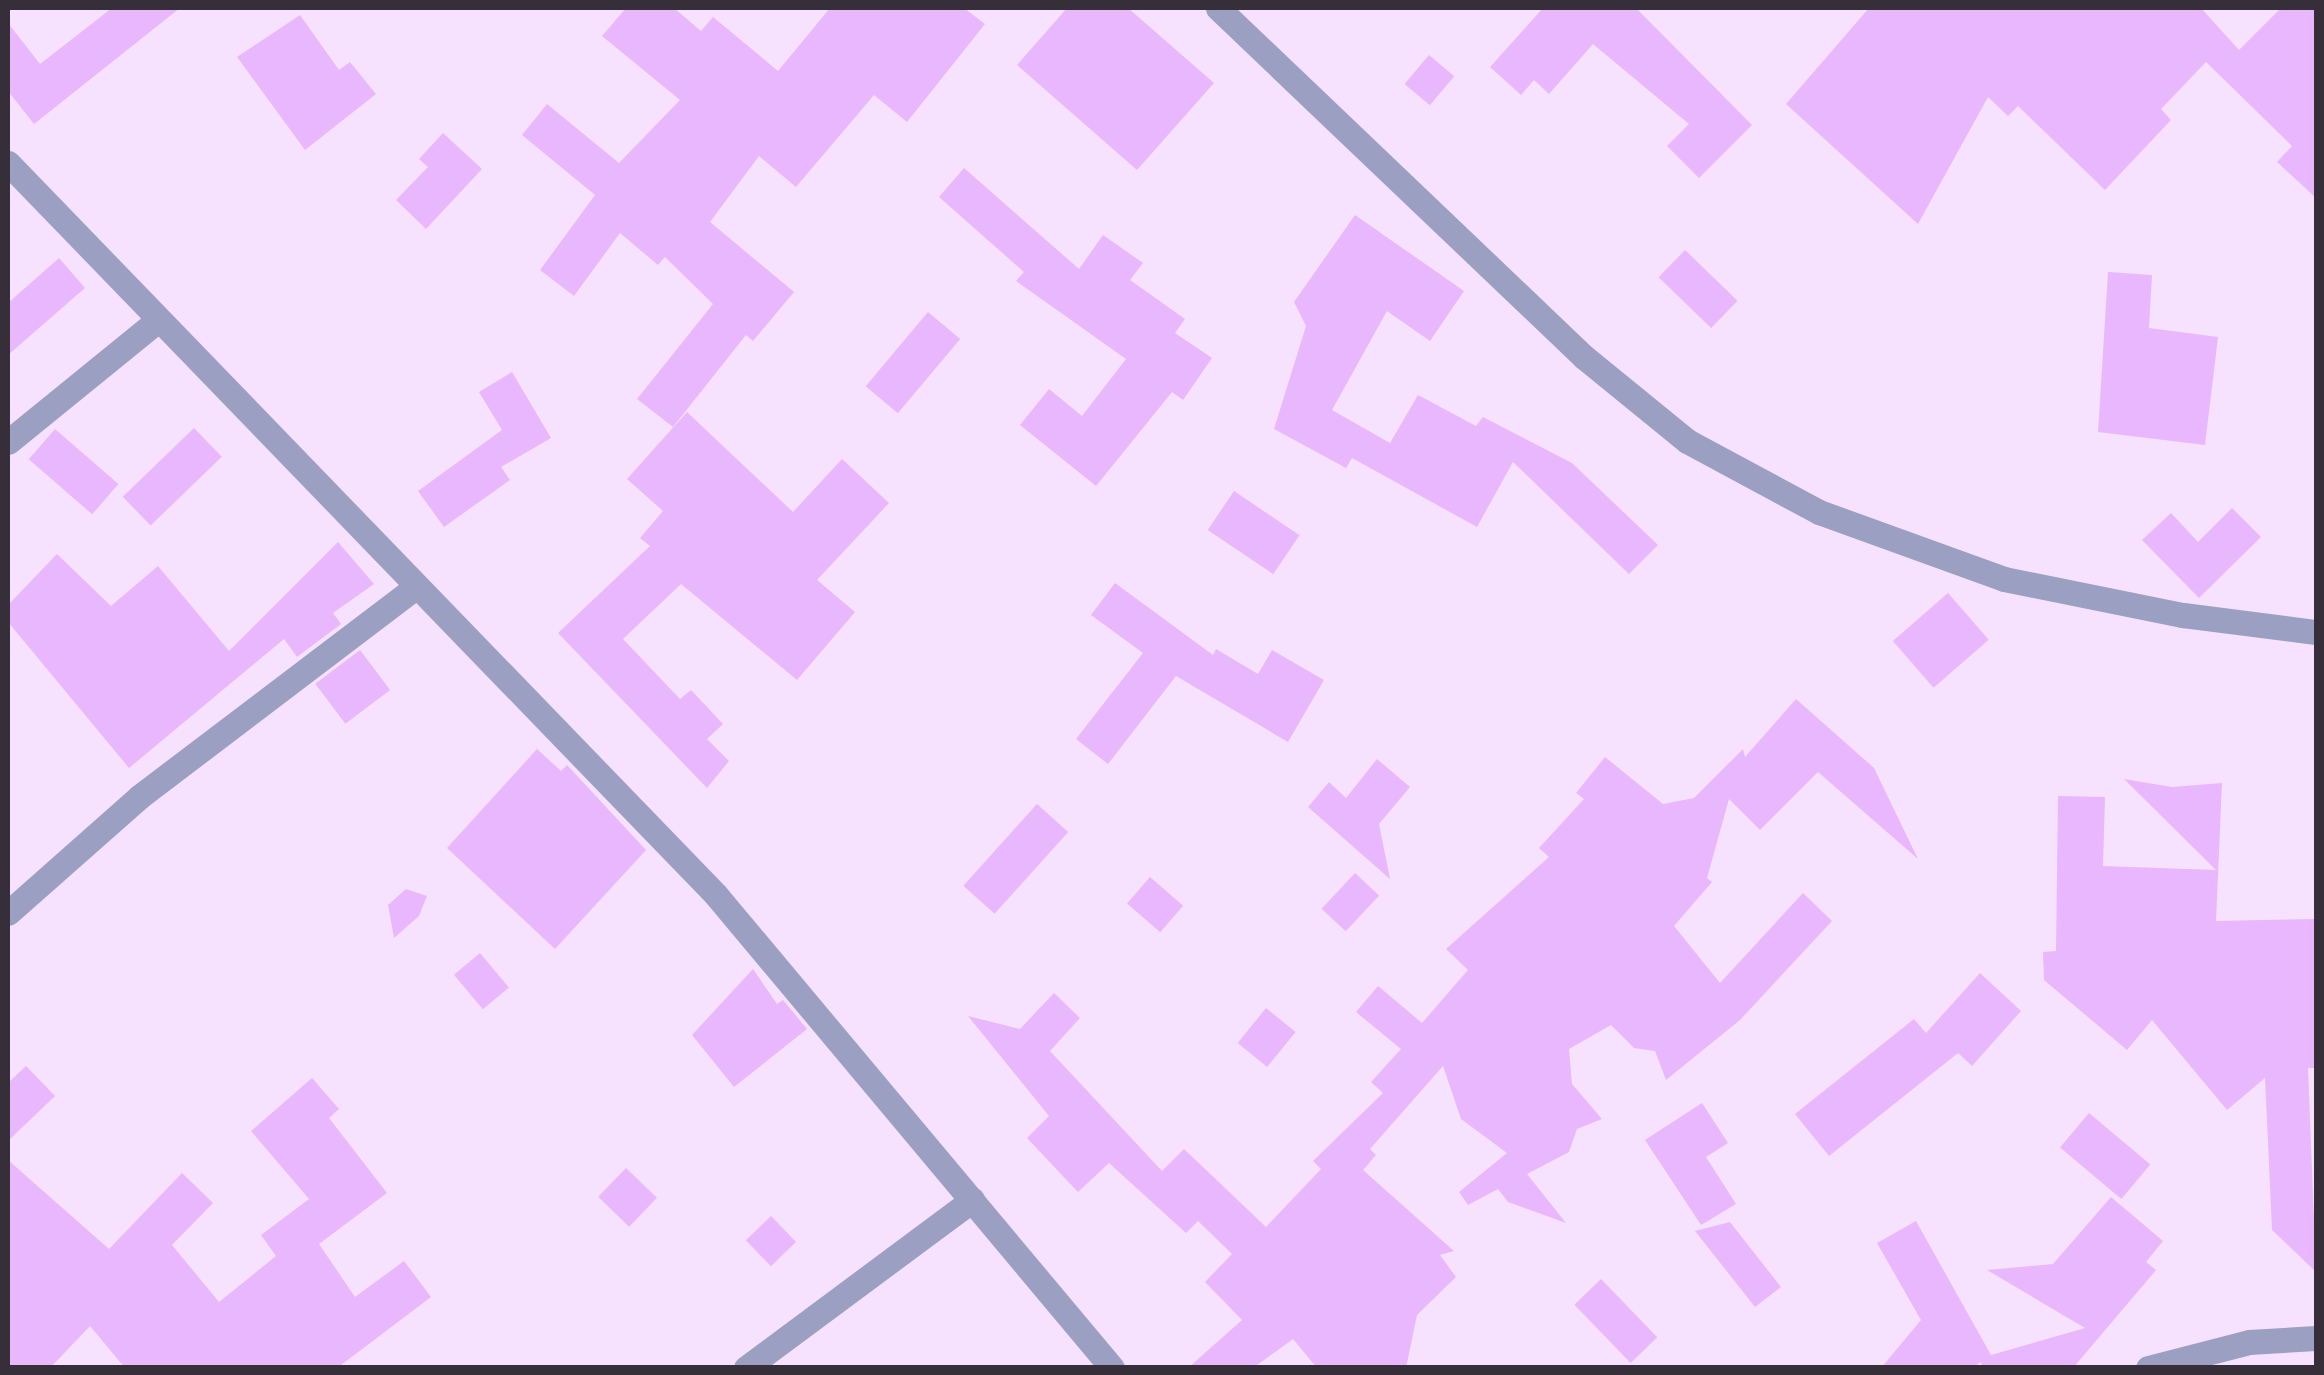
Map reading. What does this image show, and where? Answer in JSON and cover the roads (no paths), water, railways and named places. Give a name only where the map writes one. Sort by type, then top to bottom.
[{"type":"street","points":[[1218,8],[1584,357],[1687,441],[1819,512],[2004,579],[2183,615],[2316,632]]},
{"type":"street","points":[[8,163],[716,895],[1112,1368]]},
{"type":"street","points":[[8,442],[158,320]]},
{"type":"street","points":[[8,913],[139,798],[416,587]]},
{"type":"street","points":[[746,1368],[972,1200]]},
{"type":"street","points":[[2148,1368],[2249,1342],[2316,1338]]}]
